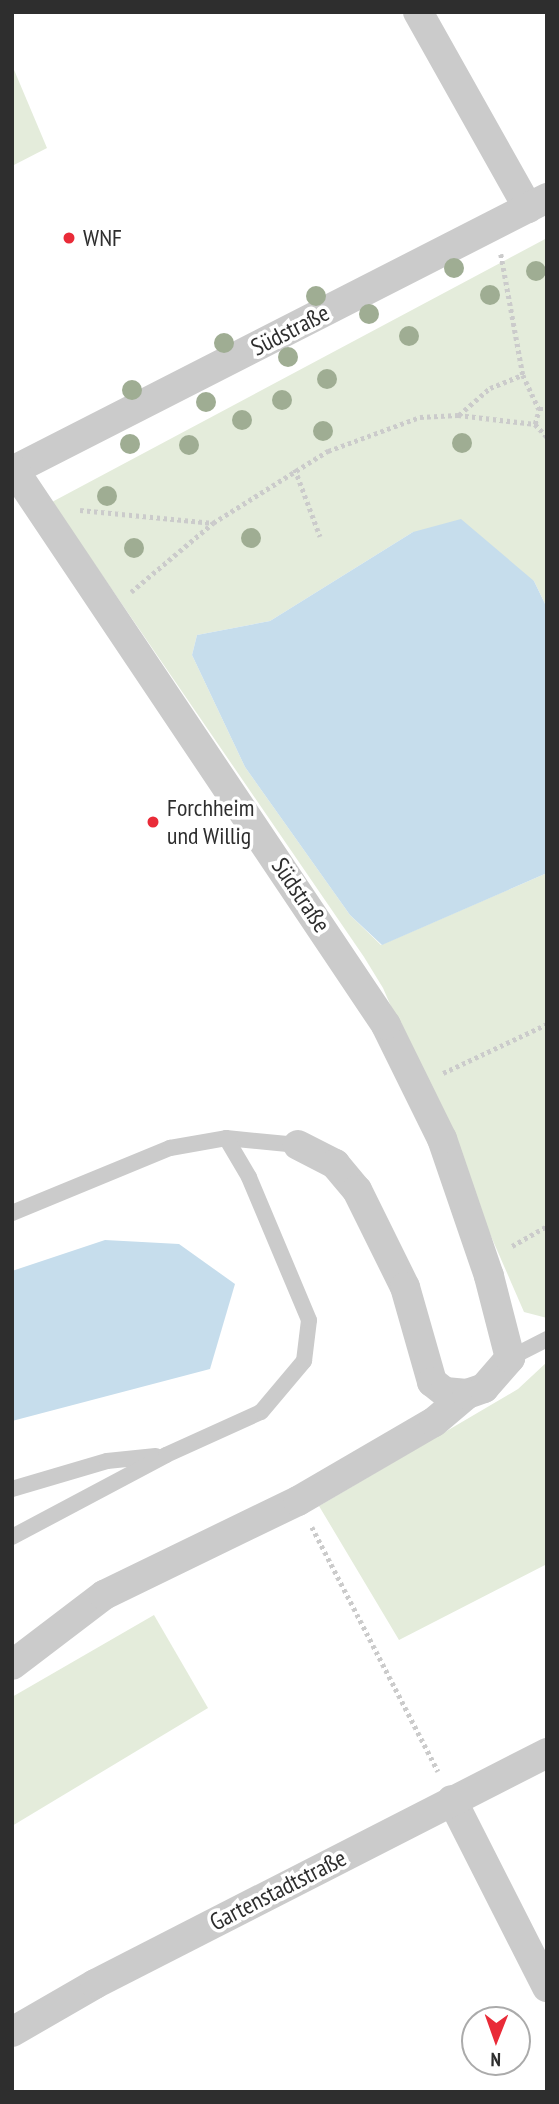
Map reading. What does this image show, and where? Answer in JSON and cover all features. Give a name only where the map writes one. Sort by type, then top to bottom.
[{"type":"street","name":"Südstraße","points":[[418,12],[538,203],[13,471],[40,506],[367,993],[442,1139],[484,1262],[510,1358]]},
{"type":"street","points":[[299,1145],[335,1164],[357,1190],[405,1287],[432,1382],[445,1392],[467,1394]]},
{"type":"street","points":[[12,1665],[104,1595],[298,1501],[434,1422],[467,1394],[484,1388],[510,1358]]},
{"type":"street","name":"Gartenstadtstraße","points":[[12,2032],[95,1984],[547,1753]]},
{"type":"street","points":[[452,1800],[547,1987]]},
{"type":"lane","points":[[12,1213],[170,1148],[226,1138],[299,1145]]},
{"type":"lane","points":[[12,1537],[166,1455],[261,1412],[304,1361],[309,1320],[249,1177],[226,1138]]},
{"type":"lane","points":[[510,1358],[547,1339]]},
{"type":"lane","points":[[12,1489],[107,1461],[166,1455]]},
{"type":"path","points":[[495,225],[523,375],[539,409],[536,424]]},
{"type":"path","points":[[458,415],[490,388],[523,375]]},
{"type":"path","points":[[539,409],[547,409]]},
{"type":"path","points":[[109,611],[214,523],[295,469],[328,451],[420,418],[458,415],[536,424],[547,437]]},
{"type":"path","points":[[295,469],[320,536]]},
{"type":"path","points":[[40,506],[214,523]]},
{"type":"path","points":[[416,1086],[547,1024]]},
{"type":"path","points":[[484,1262],[547,1226]]},
{"type":"path","points":[[298,1501],[452,1800]]},
{"type":"green space","points":[[12,65],[47,148],[12,166]]},
{"type":"green space","points":[[547,238],[547,608],[534,581],[413,532],[270,621],[197,635],[192,655],[245,767],[350,915],[381,945],[547,873],[547,1318],[524,1312],[383,988],[52,502]]},
{"type":"green space","points":[[547,1362],[547,1564],[399,1640],[319,1506],[518,1389]]},
{"type":"green space","points":[[154,1615],[208,1708],[12,1826],[12,1697]]},
{"type":"water","points":[[461,519],[534,581],[547,608],[547,873],[382,945],[350,915],[245,767],[192,655],[197,635],[270,621],[413,532]]},
{"type":"water","points":[[105,1240],[179,1244],[235,1284],[210,1369],[12,1421],[12,1271]]},
{"type":"place","name":"WNF","points":[[69,238]]},
{"type":"place","name":"Forchheim und Willig","points":[[153,822]]}]
